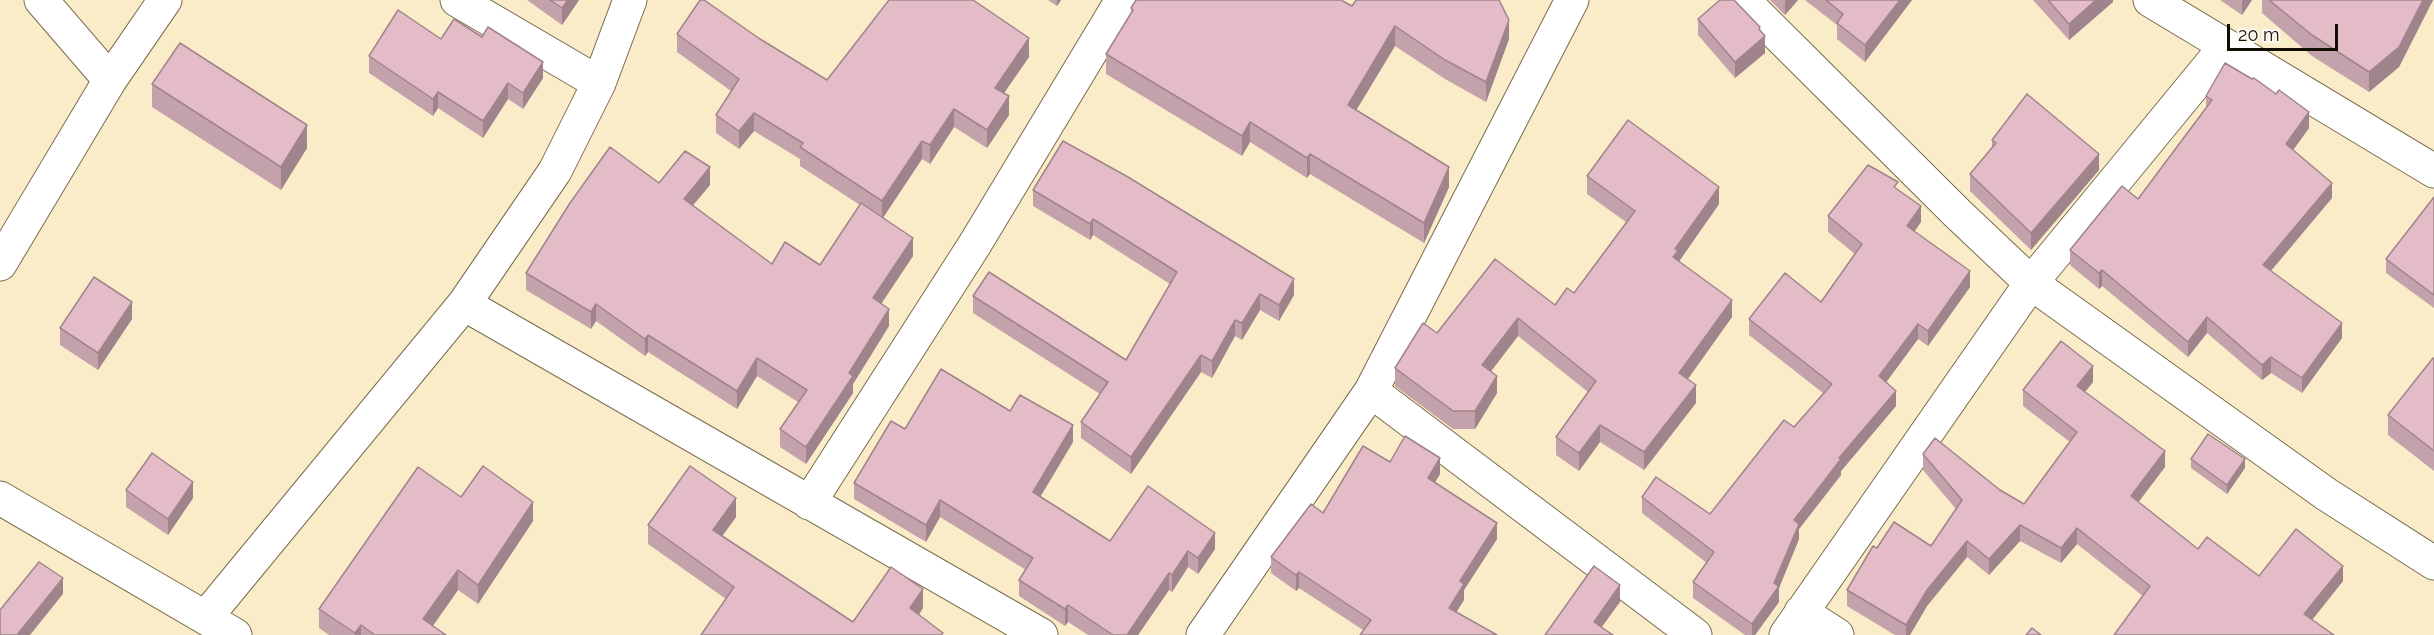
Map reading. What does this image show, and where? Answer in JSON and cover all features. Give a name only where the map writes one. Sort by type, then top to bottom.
[{"type":"street","points":[[41,0],[110,80]]},
{"type":"street","points":[[0,264],[110,80],[165,0]]},
{"type":"street","points":[[457,0],[600,84]]},
{"type":"street","points":[[206,617],[464,304],[555,171],[600,84],[630,0]]},
{"type":"street","points":[[809,503],[975,244],[1122,0]]},
{"type":"street","points":[[1203,635],[1371,391],[1572,0]]},
{"type":"street","points":[[1743,0],[1957,213],[2031,283],[2326,494],[2434,562]]},
{"type":"street","points":[[2150,0],[2434,171]]},
{"type":"street","points":[[1837,635],[1794,624],[2031,283],[2225,47]]},
{"type":"street","points":[[464,304],[1041,635]]},
{"type":"street","points":[[1371,391],[1695,635]]},
{"type":"street","points":[[5,511],[206,617],[235,635]]},
{"type":"building","points":[[550,0],[568,0],[562,8]]},
{"type":"building","points":[[700,0],[704,0],[760,39],[827,80],[889,0],[973,0],[1029,38],[995,88],[1009,96],[987,130],[954,109],[930,145],[922,141],[882,201],[800,147],[803,143],[754,113],[739,131],[716,115],[739,79],[677,34]]},
{"type":"building","points":[[1136,0],[1341,0],[1352,6],[1356,0],[1499,0],[1509,20],[1486,82],[1445,60],[1395,26],[1348,105],[1449,167],[1424,223],[1310,154],[1307,158],[1250,122],[1242,136],[1106,54],[1133,10],[1131,8]]},
{"type":"building","points":[[1720,0],[1734,0],[1760,27],[1759,29],[1765,36],[1735,62],[1698,19]]},
{"type":"building","points":[[1826,0],[1900,0],[1865,45],[1837,23],[1843,14]]},
{"type":"building","points":[[2048,0],[2096,0],[2069,24]]},
{"type":"building","points":[[2269,0],[2423,0],[2399,47],[2369,72],[2312,35]]},
{"type":"building","points":[[398,10],[441,39],[454,19],[482,37],[488,27],[543,62],[523,93],[508,83],[483,121],[438,92],[433,99],[369,56]]},
{"type":"building","points":[[180,43],[307,125],[281,167],[152,84]]},
{"type":"building","points":[[2225,63],[2252,79],[2254,78],[2276,94],[2279,90],[2309,112],[2286,144],[2332,183],[2263,265],[2342,323],[2302,378],[2271,357],[2262,365],[2207,317],[2188,342],[2102,270],[2099,273],[2070,250],[2122,186],[2138,199],[2212,100],[2206,96]]},
{"type":"building","points":[[2027,94],[2099,154],[2031,233],[1970,174],[1996,143],[1992,140]]},
{"type":"building","points":[[1628,120],[1719,187],[1675,249],[1678,251],[1673,257],[1732,300],[1679,373],[1696,385],[1644,452],[1600,425],[1579,453],[1556,437],[1596,381],[1518,318],[1482,365],[1497,376],[1475,411],[1453,411],[1395,368],[1423,323],[1437,333],[1495,259],[1555,305],[1567,288],[1574,293],[1635,211],[1587,176]]},
{"type":"building","points":[[1063,141],[1128,177],[1294,279],[1279,305],[1260,294],[1242,323],[1235,320],[1212,361],[1201,355],[1131,457],[1081,422],[1108,382],[973,296],[989,272],[1126,360],[1177,272],[1093,219],[1090,224],[1033,190]]},
{"type":"building","points":[[610,147],[659,183],[685,151],[710,167],[684,199],[772,264],[785,242],[820,265],[861,203],[913,238],[873,298],[889,309],[849,373],[853,376],[806,447],[780,429],[807,390],[757,358],[737,391],[648,335],[645,339],[596,304],[591,312],[526,273],[570,203]]},
{"type":"building","points":[[1868,165],[1898,182],[1894,187],[1921,206],[1907,226],[1970,271],[1928,331],[1918,324],[1879,376],[1896,391],[1839,458],[1841,459],[1794,520],[1799,524],[1774,583],[1779,586],[1752,624],[1693,582],[1714,552],[1642,497],[1656,477],[1710,514],[1784,420],[1794,427],[1832,384],[1749,319],[1785,273],[1821,302],[1862,244],[1828,216]]},
{"type":"building","points":[[2434,197],[2434,295],[2386,259]]},
{"type":"building","points":[[94,277],[132,302],[98,353],[60,328]]},
{"type":"building","points":[[2061,341],[2093,366],[2077,386],[2165,451],[2131,496],[2198,549],[2207,537],[2259,576],[2296,529],[2343,566],[2304,614],[2334,635],[2114,635],[2150,586],[2077,528],[2061,548],[2020,525],[1989,559],[1967,541],[1927,590],[1906,625],[1847,590],[1873,546],[1877,548],[1894,522],[1931,546],[1962,500],[1923,454],[1935,438],[2000,490],[2024,504],[2077,432],[2023,390]]},
{"type":"building","points":[[2434,359],[2434,451],[2388,415]]},
{"type":"building","points":[[941,369],[1010,411],[1020,395],[1073,425],[1033,492],[1110,541],[1148,486],[1215,533],[1198,558],[1188,551],[1172,575],[1169,573],[1127,635],[1113,635],[1068,605],[1065,609],[1019,580],[1033,558],[940,500],[926,525],[854,483],[891,421],[905,429]]},
{"type":"building","points":[[2208,434],[2245,459],[2227,485],[2191,459]]},
{"type":"building","points":[[1405,436],[1440,458],[1428,478],[1497,523],[1460,581],[1464,584],[1449,608],[1497,635],[1360,635],[1371,620],[1299,572],[1296,575],[1271,557],[1311,504],[1323,513],[1363,446],[1390,462]]},
{"type":"building","points":[[152,453],[193,482],[168,519],[126,490]]},
{"type":"building","points":[[483,466],[533,502],[478,585],[458,570],[423,619],[446,635],[375,635],[361,625],[355,633],[319,609],[418,467],[461,497]]},
{"type":"building","points":[[690,466],[736,498],[713,530],[853,622],[891,567],[923,589],[910,608],[943,633],[941,635],[701,635],[734,587],[648,525]]},
{"type":"building","points":[[39,562],[63,578],[17,635],[0,635],[0,610]]},
{"type":"building","points":[[1594,566],[1620,585],[1594,622],[1613,635],[1545,635]]},
{"type":"building","points":[[2032,628],[2041,635],[2026,635]]}]
